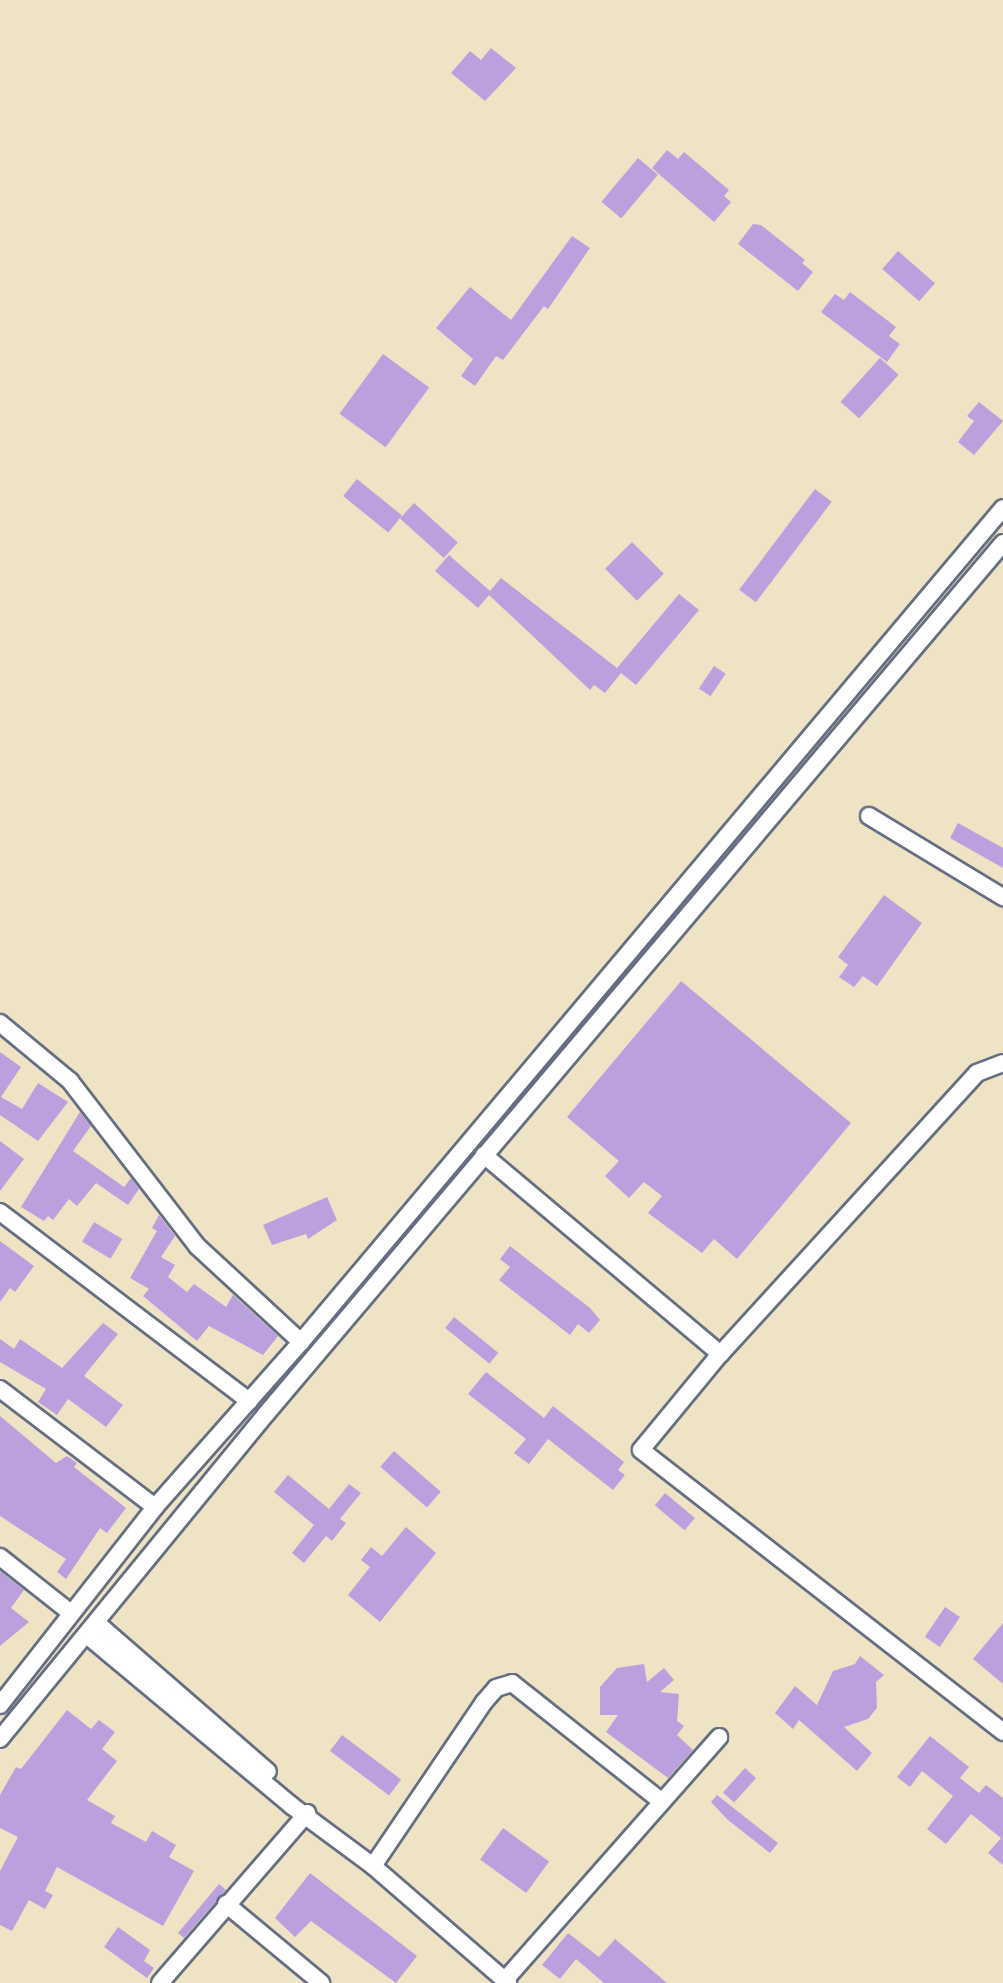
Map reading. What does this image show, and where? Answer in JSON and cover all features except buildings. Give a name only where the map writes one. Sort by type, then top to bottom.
[{"type":"street","points":[[0,1705],[155,1507],[301,1342],[1003,508]]},
{"type":"street","points":[[0,1739],[484,1155],[1003,543]]},
{"type":"street","points":[[869,816],[1003,897]]},
{"type":"street","points":[[0,1023],[70,1081],[197,1246],[301,1342]]},
{"type":"street","points":[[1003,1063],[977,1073],[644,1441],[644,1456],[1003,1732]]},
{"type":"street","points":[[484,1155],[720,1354]]},
{"type":"street","points":[[0,1212],[249,1401]]},
{"type":"street","points":[[0,1389],[155,1507]]},
{"type":"street","points":[[204,1452],[224,1466]]},
{"type":"street","points":[[0,1557],[71,1613]]},
{"type":"street","points":[[93,1630],[507,1982],[719,1737]]},
{"type":"street","points":[[373,1866],[484,1702],[496,1688],[512,1683],[662,1802]]},
{"type":"street","points":[[160,1983],[307,1813]]},
{"type":"street","points":[[226,1904],[321,1983]]}]
